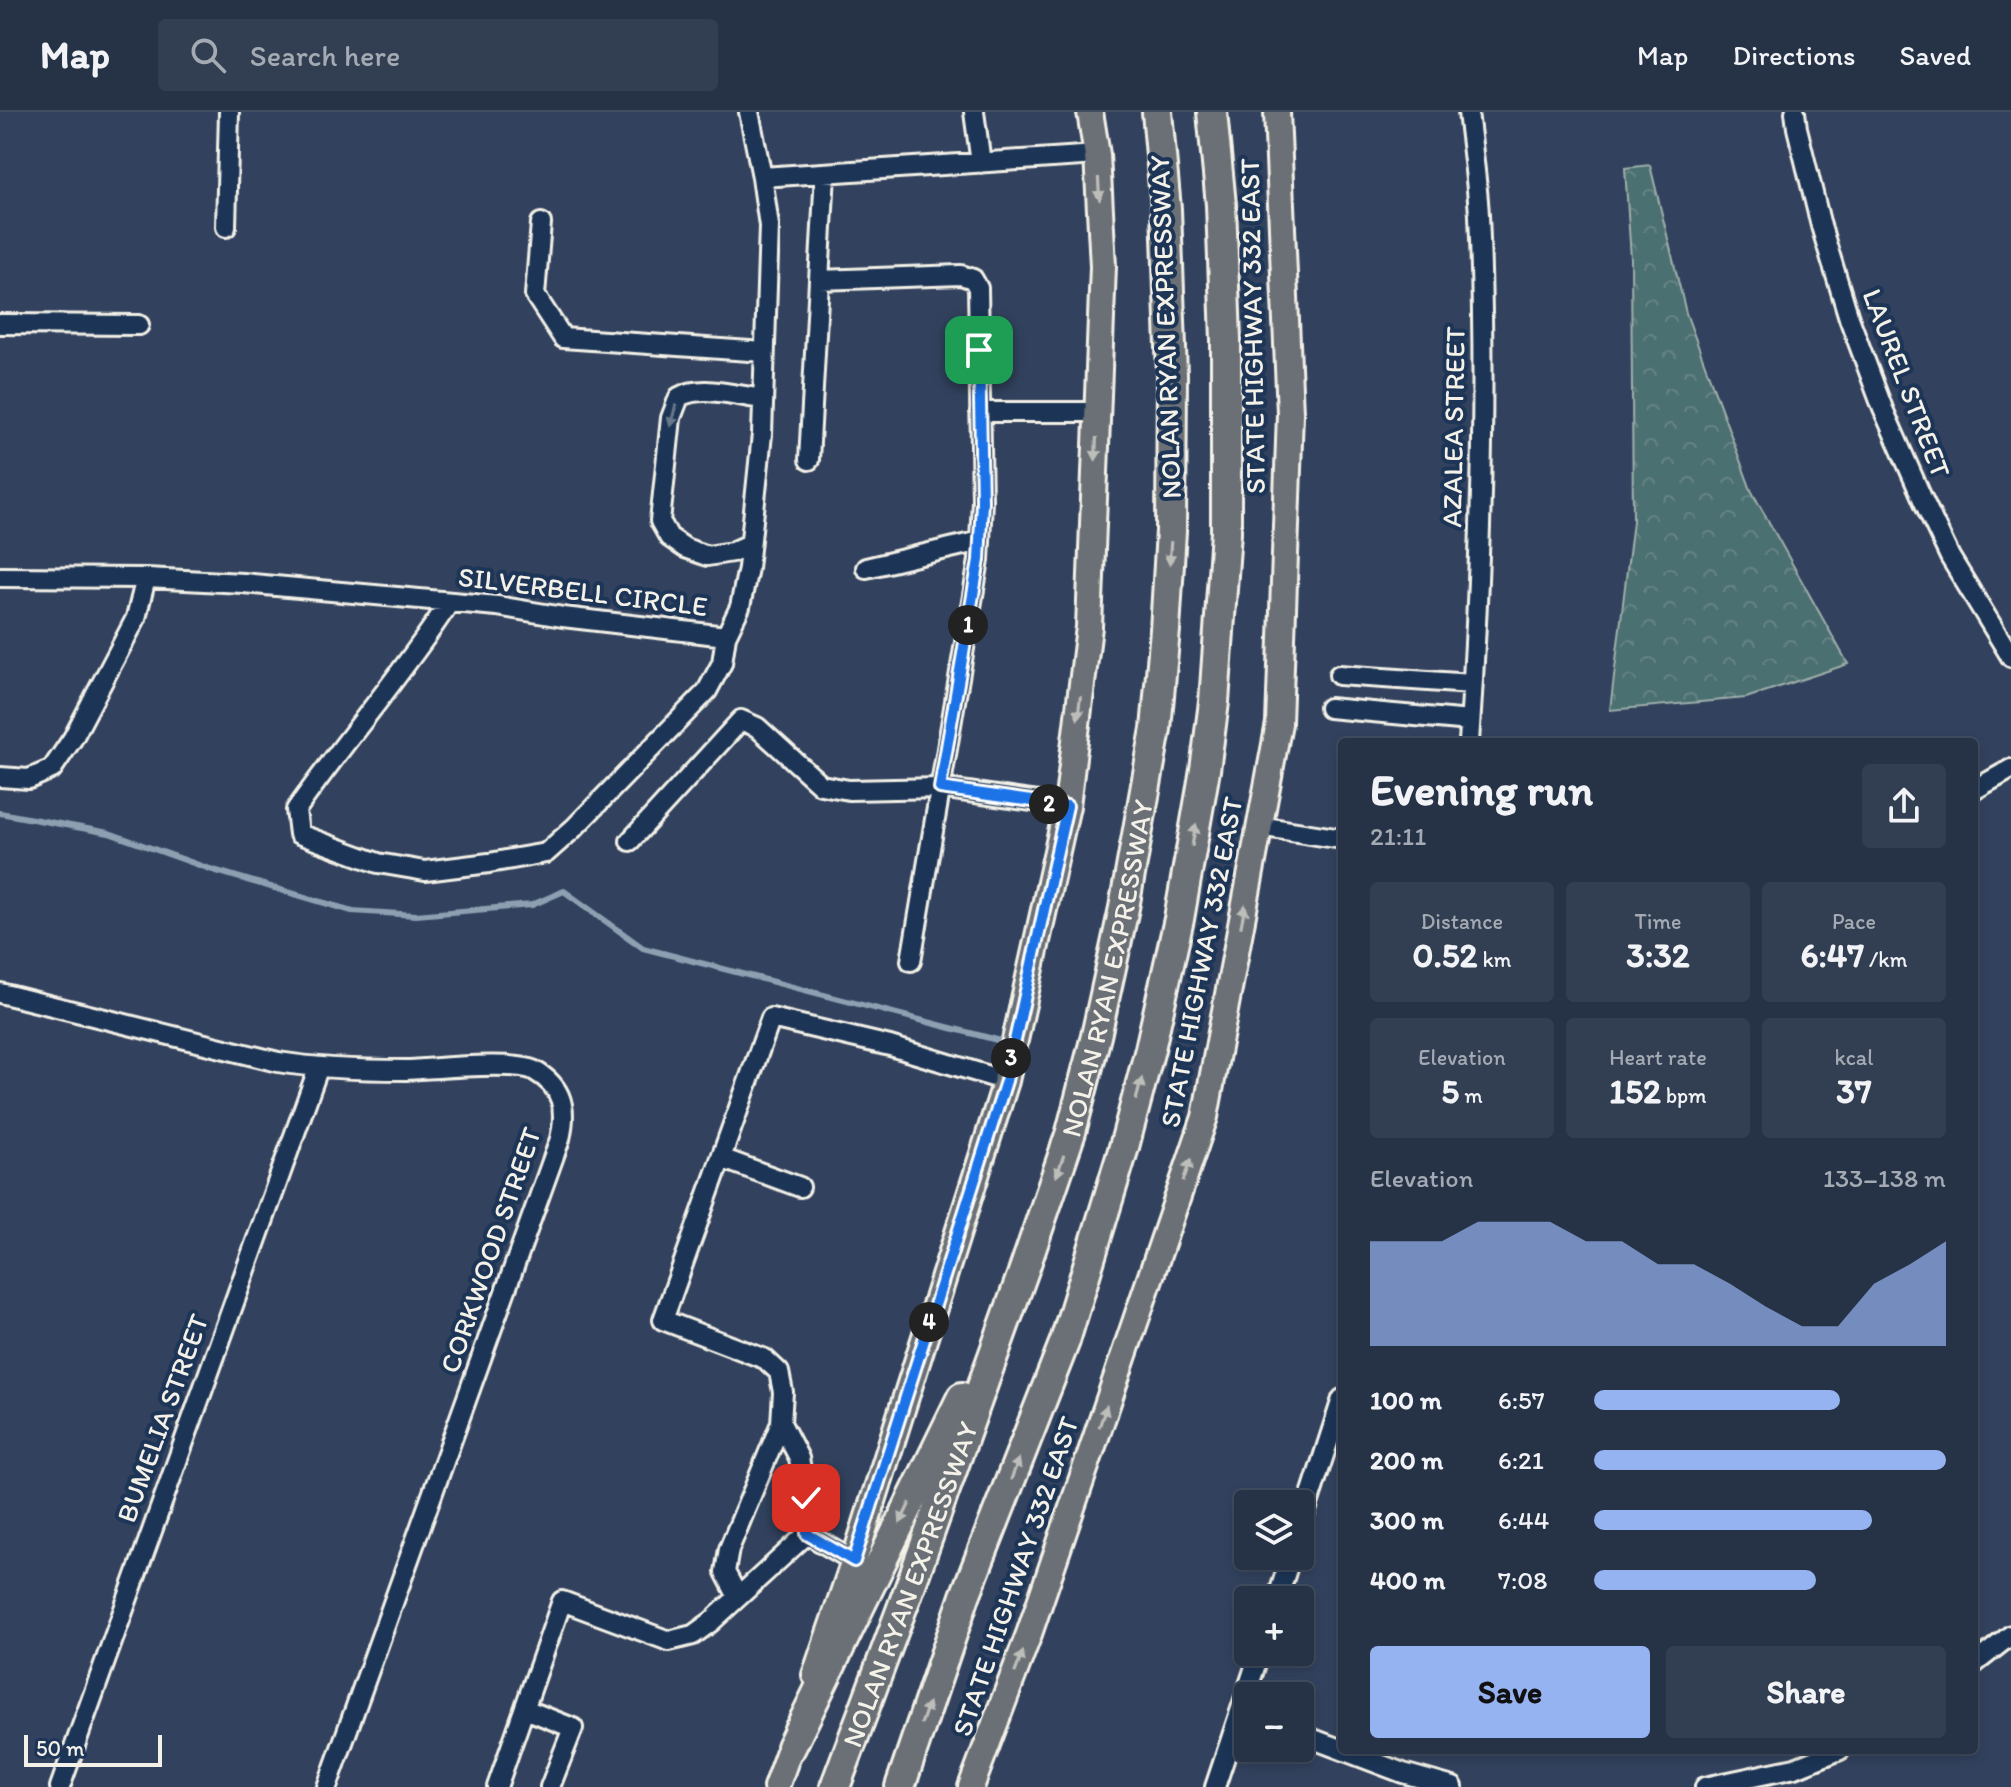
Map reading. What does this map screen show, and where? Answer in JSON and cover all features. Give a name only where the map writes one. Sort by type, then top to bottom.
[{"type":"highway","name":"NOLAN RYAN EXPRESSWAY","points":[[835,1787],[1025,1267],[1071,1132],[1124,908],[1156,729],[1171,531],[1172,391],[1166,209],[1157,112]]},
{"type":"highway","name":"NOLAN RYAN EXPRESSWAY","points":[[900,1787],[965,1596],[1065,1341],[1124,1147],[1179,919],[1214,702],[1226,532],[1225,310],[1221,205],[1212,112]]},
{"type":"highway","points":[[791,1747],[1025,1267]]},
{"type":"main road","points":[[776,1787],[854,1561],[1006,1081],[1067,806],[1089,627],[1103,266],[1097,155],[1090,112]]},
{"type":"main road","name":"STATE HIGHWAY 332 EAST","points":[[971,1787],[1029,1634],[1205,1117],[1279,723],[1290,413],[1277,112]]},
{"type":"street","points":[[226,227],[229,112]]},
{"type":"street","name":"SILVERBELL CIRCLE","points":[[0,577],[146,578],[243,583],[497,606],[726,636],[740,607],[748,568],[762,434],[769,226],[749,112]]},
{"type":"street","points":[[974,112],[981,163]]},
{"type":"street","name":"AZALEA STREET","points":[[1468,112],[1478,212],[1483,344],[1483,444],[1469,738]]},
{"type":"street","name":"LAUREL STREET","points":[[1795,112],[1830,257],[1883,409],[1950,557],[2011,657]]},
{"type":"street","points":[[762,177],[1097,155]]},
{"type":"street","points":[[809,460],[825,173]]},
{"type":"street","points":[[541,223],[535,295],[563,338],[764,352]]},
{"type":"street","points":[[819,280],[961,275],[973,279],[978,288],[982,501],[979,560],[911,961]]},
{"type":"street","points":[[0,324],[139,325]]},
{"type":"street","points":[[750,544],[732,552],[707,556],[685,548],[669,537],[660,521],[671,418],[679,397],[694,392],[709,392],[763,399]]},
{"type":"street","points":[[980,412],[1097,412]]},
{"type":"street","points":[[866,568],[980,541]]},
{"type":"street","points":[[0,777],[29,779],[52,769],[73,738],[136,618],[146,578]]},
{"type":"street","points":[[449,603],[423,643],[296,810],[299,834],[378,863],[425,871],[546,853],[707,691],[722,663],[726,636]]},
{"type":"street","points":[[1339,675],[1472,684]]},
{"type":"street","points":[[1329,708],[1470,721]]},
{"type":"street","points":[[630,841],[741,720],[757,727],[821,785],[849,790],[940,788],[1067,806]]},
{"type":"street","points":[[1978,788],[2011,769]]},
{"type":"street","points":[[1259,826],[1338,838]]},
{"type":"street","name":"CORKWOOD STREET","points":[[0,993],[278,1062],[318,1069],[507,1066],[533,1069],[563,1101],[564,1121],[560,1139],[327,1787]]},
{"type":"street","points":[[738,1597],[725,1572],[729,1549],[781,1423],[783,1392],[779,1372],[765,1359],[663,1320],[771,1018],[890,1046],[1006,1081]]},
{"type":"street","name":"BUMELIA STREET","points":[[60,1787],[318,1069]]},
{"type":"street","points":[[721,1158],[800,1187]]},
{"type":"street","points":[[497,1787],[562,1601],[669,1641],[693,1635],[807,1534],[806,1498],[799,1458],[781,1423]]},
{"type":"street","points":[[1314,1492],[1337,1430]]},
{"type":"street","points":[[807,1534],[854,1561]]},
{"type":"street","points":[[1978,1661],[2011,1635]]},
{"type":"street","points":[[525,1709],[573,1728],[550,1787]]},
{"type":"street","points":[[1215,1787],[1234,1739]]},
{"type":"street","points":[[1314,1739],[1338,1748]]},
{"type":"street","points":[[1353,1754],[1453,1787]]},
{"type":"street","points":[[1705,1787],[1795,1768],[1830,1754]]},
{"type":"green space","points":[[1650,165],[1686,313],[1751,490],[1848,664],[1746,698],[1610,710],[1633,521],[1631,259],[1625,168]]},
{"type":"waterway","points":[[0,813],[109,833],[210,869],[352,911],[416,915],[532,905],[564,891],[643,948],[1001,1041]]},
{"type":"route","points":[[806,1498],[807,1534],[854,1561],[1006,1081],[1067,806],[940,788],[979,560],[982,501],[979,350]]}]
